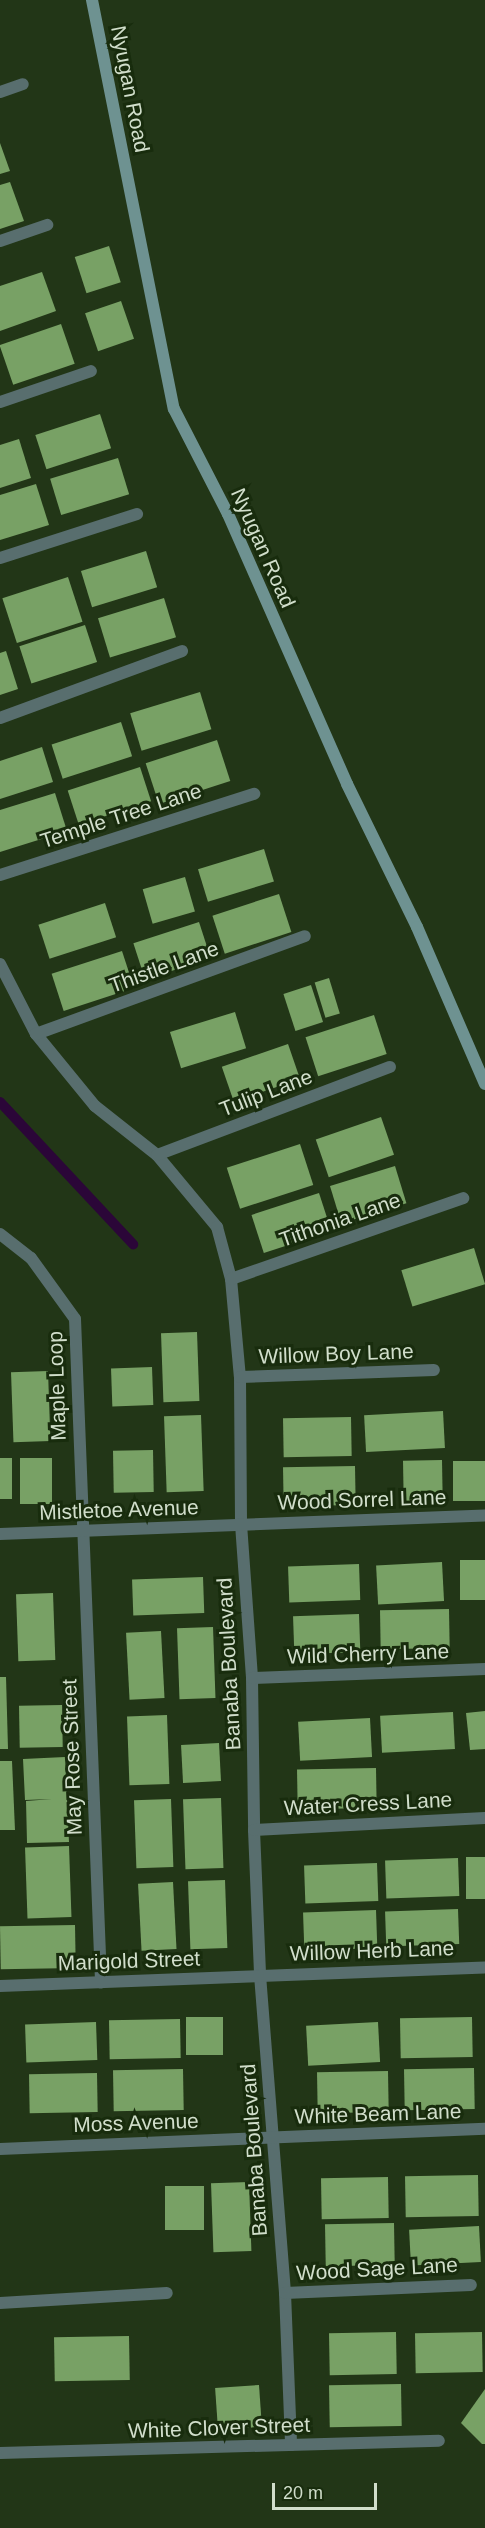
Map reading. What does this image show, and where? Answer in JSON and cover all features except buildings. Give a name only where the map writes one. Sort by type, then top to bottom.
[{"type":"main road","name":"Nyugan Road","points":[[92,0],[174,410],[228,514],[346,784],[417,927],[485,1084]]},
{"type":"street","points":[[0,92],[23,84]]},
{"type":"street","points":[[0,242],[47,225]]},
{"type":"street","points":[[0,402],[91,372]]},
{"type":"street","points":[[0,558],[137,514]]},
{"type":"street","points":[[0,718],[182,651]]},
{"type":"street","name":"Temple Tree Lane","points":[[0,875],[254,794]]},
{"type":"street","name":"Thistle Lane","points":[[36,1034],[306,936]]},
{"type":"street","name":"Banaba Boulevard","points":[[0,964],[36,1034],[95,1106],[157,1155],[217,1227],[231,1279],[240,1377],[240,1524],[252,1678],[254,1830],[260,1975],[285,2293],[291,2445]]},
{"type":"street","name":"Tulip Lane","points":[[157,1155],[390,1067]]},
{"type":"street","name":"Tithonia Lane","points":[[231,1279],[463,1198]]},
{"type":"street","name":"Maple Loop","points":[[0,1234],[31,1258],[75,1319],[81,1531]]},
{"type":"street","name":"Willow Boy Lane","points":[[240,1377],[434,1370]]},
{"type":"street","name":"Wood Sorrel Lane","points":[[240,1524],[485,1515]]},
{"type":"street","name":"Mistletoe Avenue","points":[[0,1534],[240,1524]]},
{"type":"street","name":"May Rose Street","points":[[81,1531],[101,1982]]},
{"type":"street","name":"Wild Cherry Lane","points":[[252,1678],[485,1669]]},
{"type":"street","name":"Water Cress Lane","points":[[254,1830],[485,1818]]},
{"type":"street","name":"Willow Herb Lane","points":[[260,1975],[485,1966]]},
{"type":"street","name":"Marigold Street","points":[[0,1986],[260,1975]]},
{"type":"street","name":"White Beam Lane","points":[[273,2137],[485,2129]]},
{"type":"street","name":"Moss Avenue","points":[[0,2148],[273,2137]]},
{"type":"street","name":"Wood Sage Lane","points":[[285,2293],[471,2285]]},
{"type":"street","points":[[0,2303],[167,2293]]},
{"type":"street","name":"White Clover Street","points":[[0,2453],[440,2441]]},
{"type":"waterway","points":[[0,1102],[133,1244]]}]
